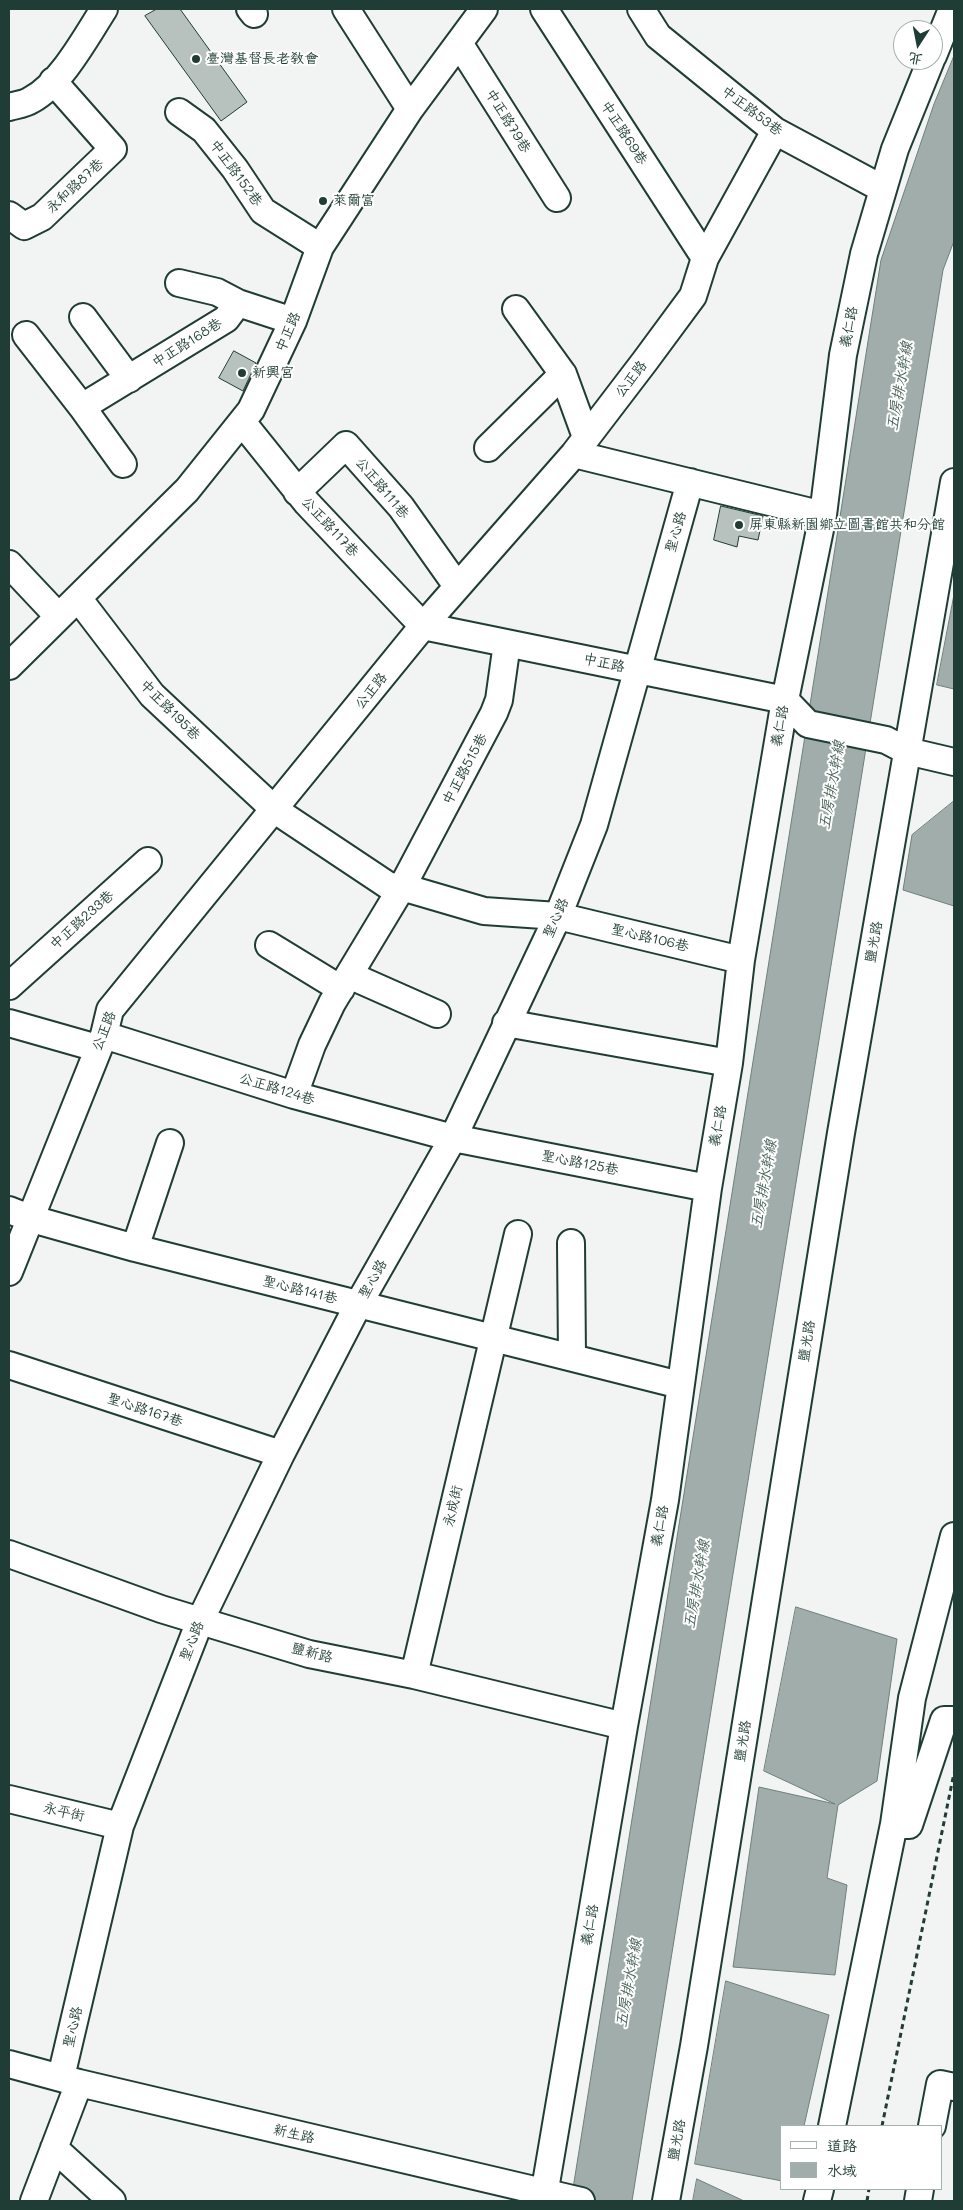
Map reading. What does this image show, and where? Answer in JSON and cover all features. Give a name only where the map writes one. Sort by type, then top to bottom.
[{"type":"street","points":[[9,107],[31,100],[53,81],[70,61],[104,9]]},
{"type":"street","points":[[346,9],[410,109]]},
{"type":"street","name":"中正路69巷","points":[[544,9],[705,258]]},
{"type":"street","name":"中正路53巷","points":[[641,9],[658,36],[775,131],[883,189]]},
{"type":"street","points":[[943,31],[952,9]]},
{"type":"street","name":"中正路","points":[[9,666],[187,490],[251,410],[293,321],[320,247],[469,21]]},
{"type":"street","name":"中正路79巷","points":[[469,21],[557,198]]},
{"type":"street","name":"義仁路","points":[[544,2197],[624,1726],[665,1500],[708,1188],[729,1063],[741,960],[785,700],[823,515],[843,355],[864,254],[883,189],[895,149],[927,70]]},
{"type":"street","name":"永和路87巷","points":[[9,214],[24,226],[42,217],[113,150],[53,81]]},
{"type":"street","name":"中正路152巷","points":[[180,112],[204,130],[235,169],[263,211],[320,247]]},
{"type":"street","name":"公正路","points":[[9,1272],[20,1214],[100,1041],[110,1010],[275,810],[423,626],[580,445],[693,296],[705,258],[775,131]]},
{"type":"street","points":[[179,283],[217,292],[238,303],[293,321]]},
{"type":"street","name":"中正路168巷","points":[[82,407],[226,319],[238,303]]},
{"type":"street","points":[[516,309],[563,374],[580,445],[690,482],[823,515]]},
{"type":"street","points":[[83,317],[129,378]]},
{"type":"street","points":[[26,335],[123,464]]},
{"type":"street","points":[[488,448],[563,374]]},
{"type":"street","name":"公正路117巷","points":[[242,422],[297,492],[423,626]]},
{"type":"street","name":"公正路111巷","points":[[297,492],[346,445],[401,507],[457,586]]},
{"type":"street","name":"聖心路","points":[[34,2201],[54,2148],[70,2080],[120,1826],[200,1621],[281,1454],[358,1305],[453,1138],[558,916],[594,825],[690,482]]},
{"type":"street","name":"鹽光路","points":[[666,2201],[694,2046],[839,1142],[897,745],[954,482]]},
{"type":"street","points":[[9,564],[58,616]]},
{"type":"street","name":"中正路195巷","points":[[78,598],[152,695],[275,810],[389,886],[402,887]]},
{"type":"street","name":"中正路","points":[[423,626],[785,700]]},
{"type":"street","name":"中正路515巷","points":[[294,1095],[312,1045],[345,982],[402,887],[494,713],[499,700],[507,643]]},
{"type":"street","points":[[785,700],[808,724],[897,745],[954,762]]},
{"type":"street","name":"中正路233巷","points":[[11,978],[148,861]]},
{"type":"street","name":"聖心路106巷","points":[[402,887],[484,910],[558,916],[741,960]]},
{"type":"street","points":[[269,945],[345,982],[436,1014]]},
{"type":"street","name":"公正路124巷","points":[[9,1023],[100,1041],[453,1138]]},
{"type":"street","points":[[506,1023],[729,1063]]},
{"type":"street","name":"聖心路125巷","points":[[453,1138],[708,1188]]},
{"type":"street","points":[[135,1248],[170,1144]]},
{"type":"street","name":"聖心路141巷","points":[[20,1214],[135,1248],[680,1385]]},
{"type":"street","name":"永成街","points":[[414,1674],[492,1337],[518,1234]]},
{"type":"street","points":[[571,1243],[572,1358]]},
{"type":"street","name":"聖心路167巷","points":[[9,1365],[281,1454]]},
{"type":"street","points":[[832,2125],[894,1824],[912,1698],[954,1536]]},
{"type":"street","name":"鹽新路","points":[[9,1554],[160,1609],[309,1654],[414,1674],[624,1726]]},
{"type":"street","points":[[894,1824],[909,1825],[944,1720],[954,1720]]},
{"type":"street","name":"永平街","points":[[9,1799],[120,1826]]},
{"type":"street","name":"新生路","points":[[9,2064],[544,2197],[575,2200]]},
{"type":"street","points":[[932,2125],[940,2084],[954,2087]]},
{"type":"street","points":[[54,2148],[112,2201]]},
{"type":"path","points":[[882,2125],[954,1773]]},
{"type":"water","name":"五房排水幹線","points":[[954,56],[954,241],[943,270],[632,2201],[571,2201],[881,260],[934,104]]},
{"type":"water","points":[[954,595],[954,689],[937,685]]},
{"type":"water","points":[[954,801],[954,906],[903,890],[912,835]]},
{"type":"water","points":[[796,1607],[897,1639],[877,1781],[838,1805],[827,1878],[847,1885],[835,1975],[733,1967],[759,1787],[835,1804],[764,1771]]},
{"type":"water","points":[[726,1981],[829,2015],[804,2125],[780,2125],[780,2181],[695,2164]]},
{"type":"water","points":[[697,2179],[744,2201],[693,2201]]},
{"type":"building","name":"臺灣基督長老教會","points":[[157,9],[180,9],[247,102],[221,121],[145,16]]},
{"type":"building","name":"新興宮","points":[[234,351],[256,363],[243,391],[219,378]]},
{"type":"building","name":"屏東縣新園鄉立圖書館共和分館","points":[[721,506],[763,516],[758,540],[739,536],[737,547],[714,540]]},
{"type":"place","name":"臺灣基督長老教會","points":[[196,59]]},
{"type":"place","name":"萊爾富","points":[[323,201]]},
{"type":"place","name":"新興宮","points":[[242,373]]},
{"type":"place","name":"屏東縣新園鄉立圖書館共和分館","points":[[739,525]]}]
